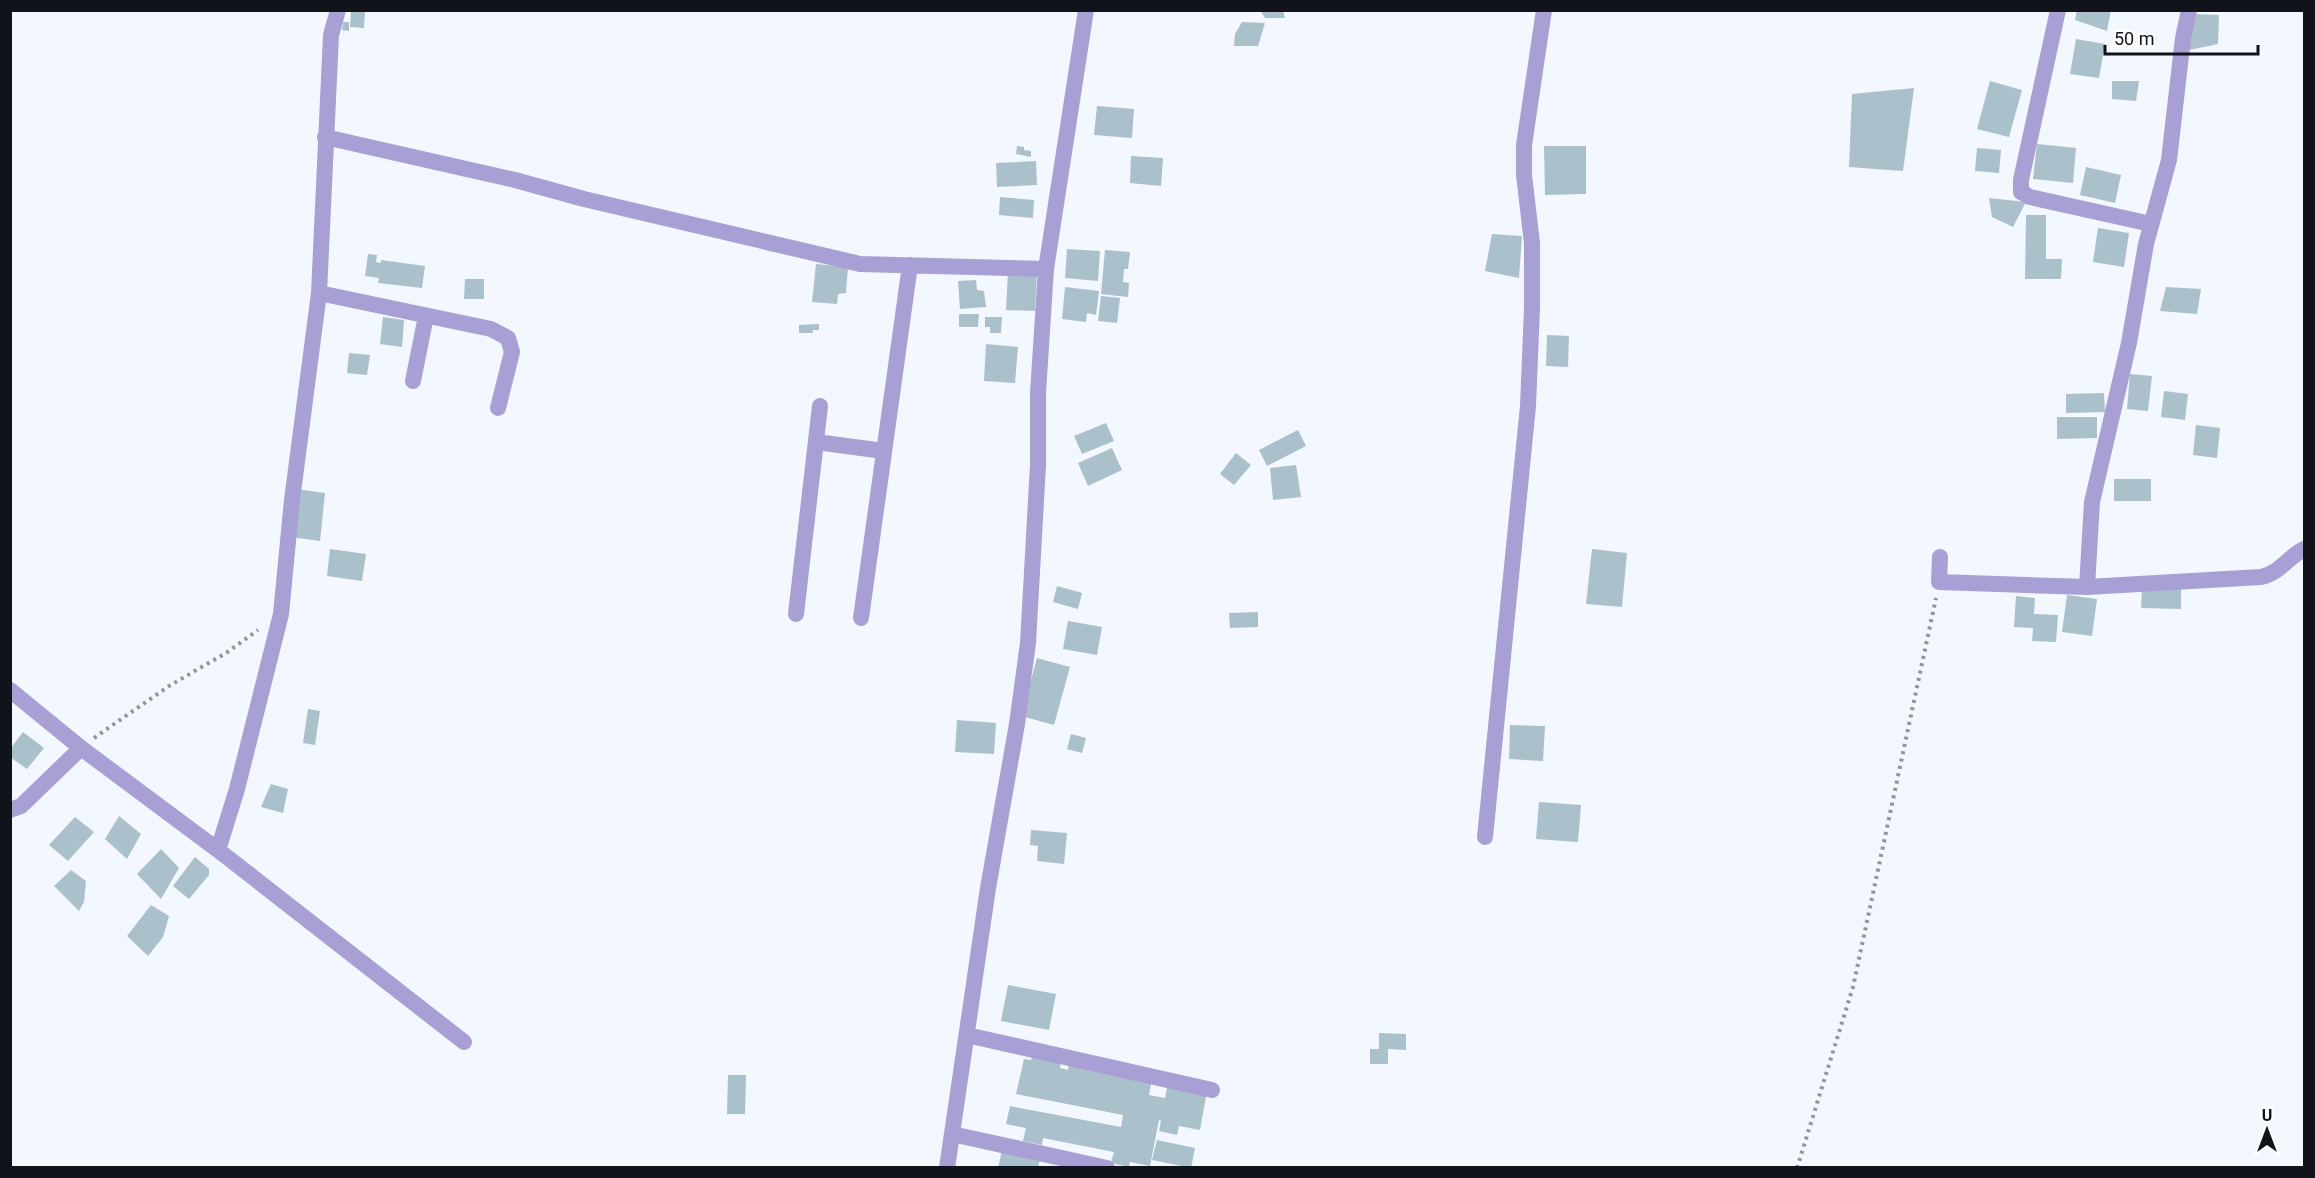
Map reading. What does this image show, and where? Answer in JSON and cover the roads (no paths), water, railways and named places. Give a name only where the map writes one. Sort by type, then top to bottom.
[{"type":"street","points":[[218,850],[237,789],[281,614],[292,500],[319,293],[331,35],[338,10]]},
{"type":"street","points":[[947,1167],[988,888],[1017,724],[1028,643],[1038,465],[1038,393],[1046,269],[1086,10]]},
{"type":"street","points":[[1485,837],[1528,406],[1532,254],[1524,175],[1524,145],[1544,10]]},
{"type":"street","points":[[2058,10],[2021,192],[2030,197],[2151,224]]},
{"type":"street","points":[[2087,587],[2092,502],[2130,343],[2146,244],[2169,160],[2183,39],[2189,10]]},
{"type":"street","points":[[325,137],[515,180],[584,199],[860,264],[1046,269]]},
{"type":"street","points":[[861,618],[910,265]]},
{"type":"street","points":[[319,293],[491,329],[508,338],[512,352],[498,408]]},
{"type":"street","points":[[413,381],[426,316]]},
{"type":"street","points":[[796,614],[820,406]]},
{"type":"street","points":[[816,442],[884,451]]},
{"type":"street","points":[[1941,557],[1940,582],[2087,587],[2261,577],[2274,574],[2289,558],[2304,549]]},
{"type":"street","points":[[10,690],[81,748],[218,850],[464,1042]]},
{"type":"street","points":[[10,810],[21,806],[81,748]]},
{"type":"street","points":[[966,1035],[1212,1090]]},
{"type":"street","points":[[952,1134],[1107,1167]]}]
